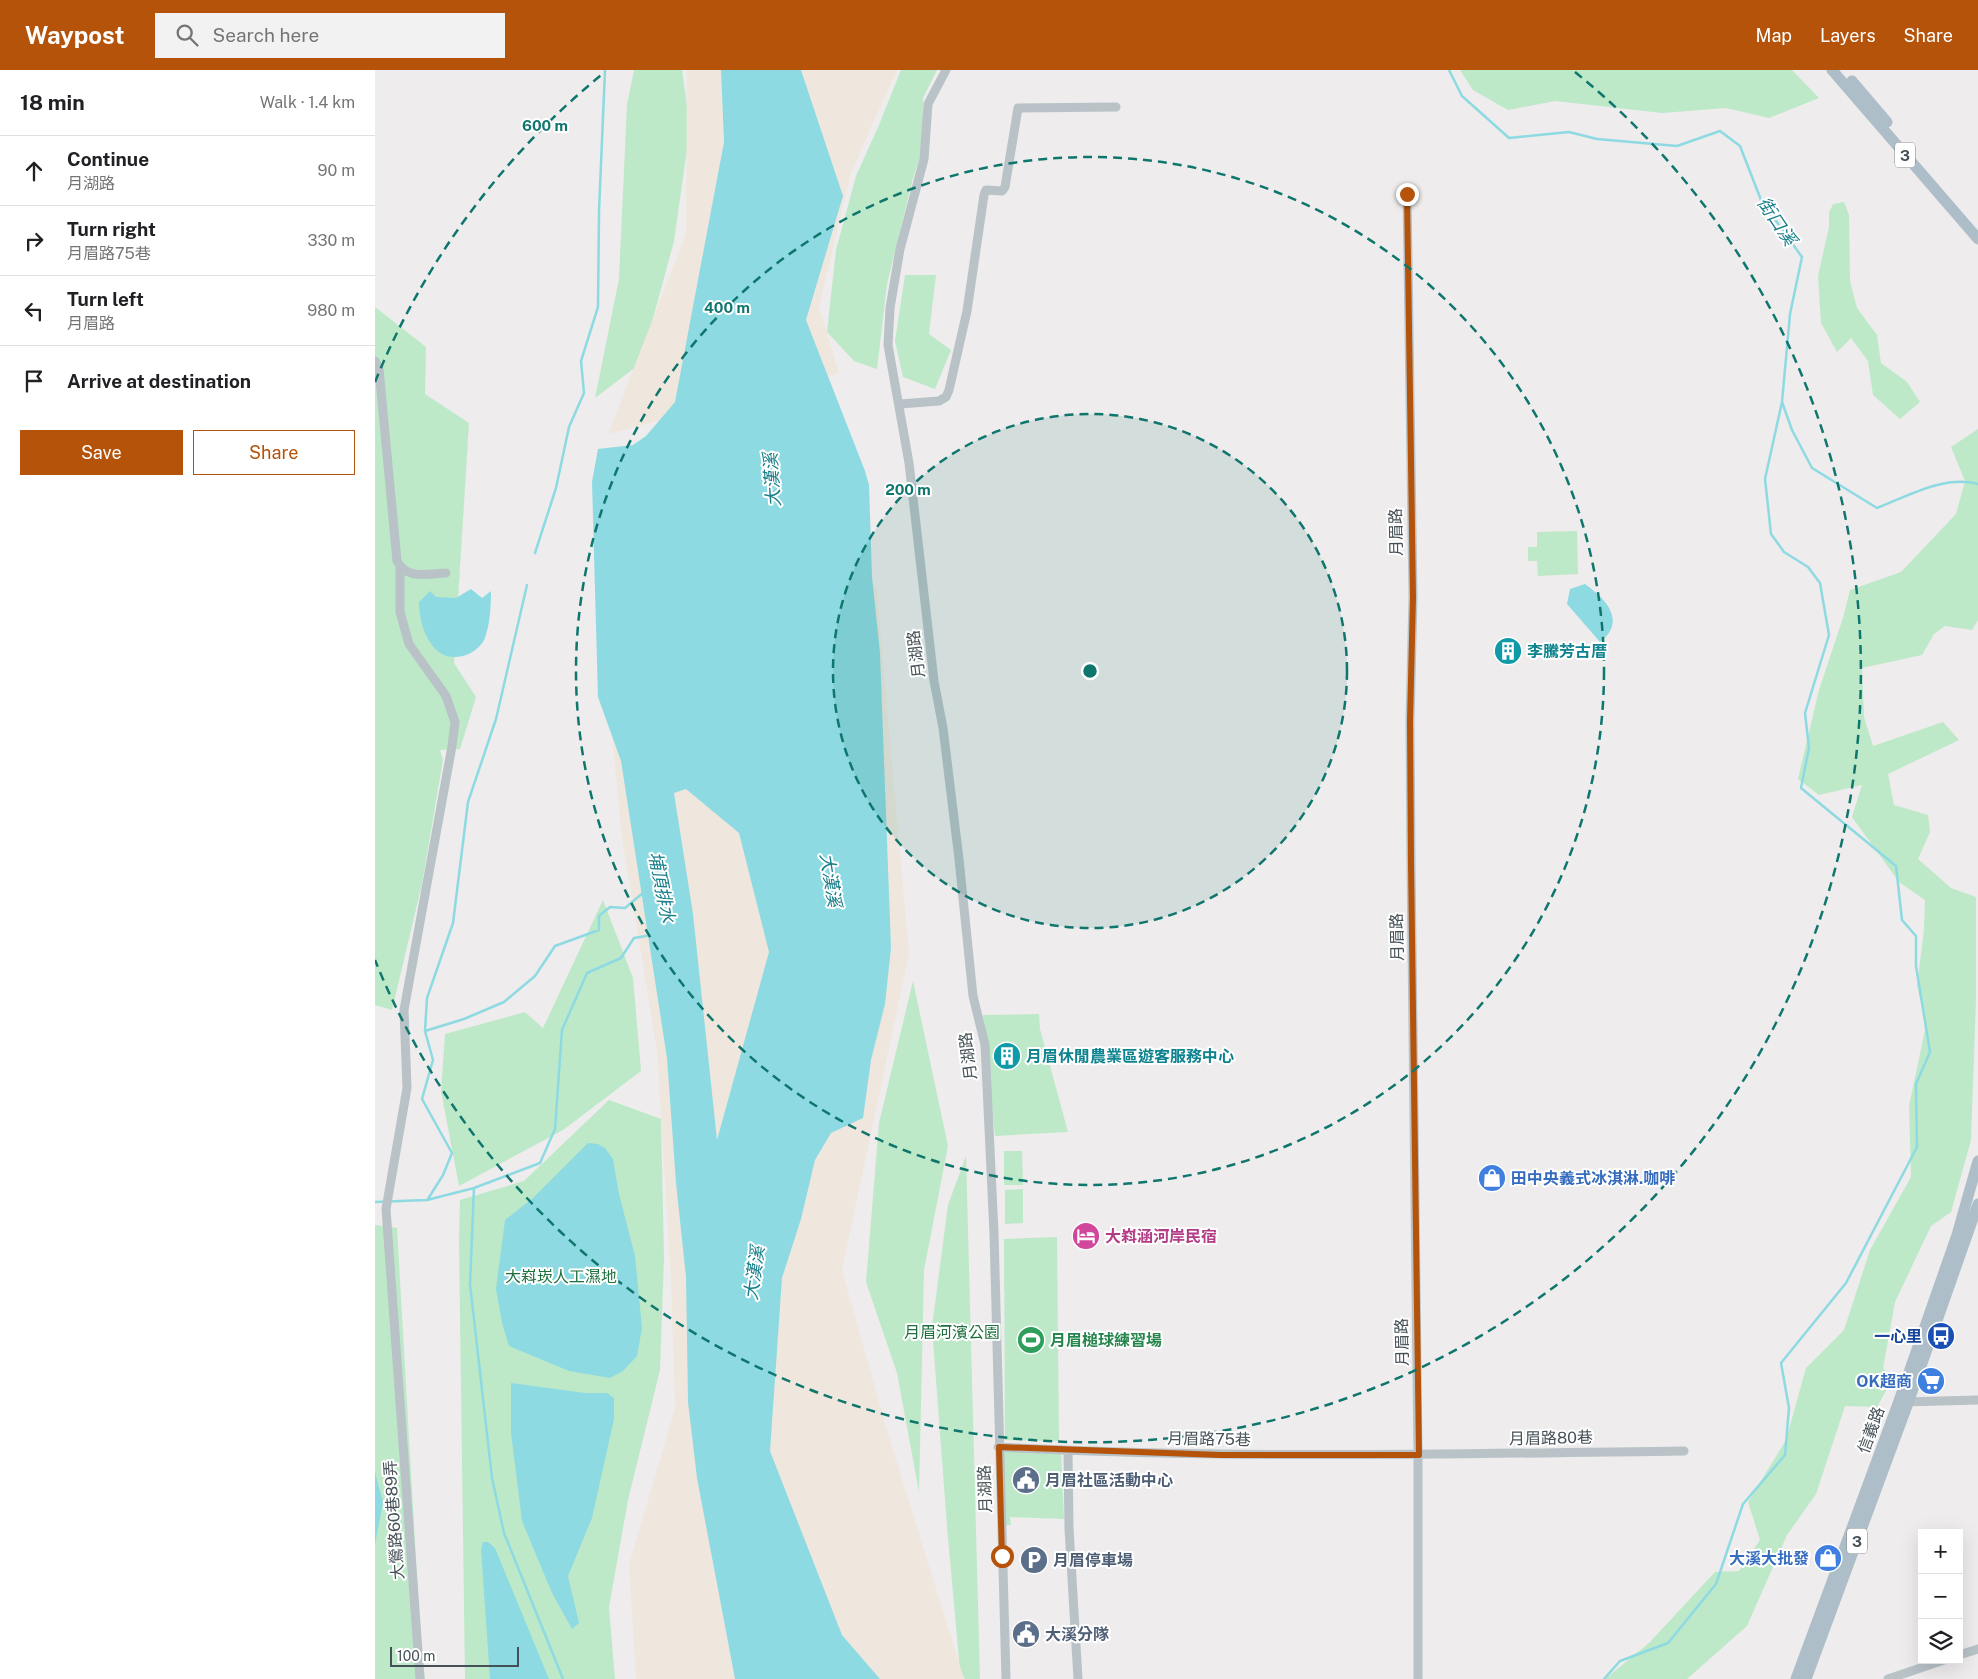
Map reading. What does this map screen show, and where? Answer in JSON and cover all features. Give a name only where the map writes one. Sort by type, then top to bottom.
[{"type":"main road","name":"3","points":[[1832,70],[1978,240]]},
{"type":"main road","name":"3","points":[[1842,70],[1978,228]]},
{"type":"main road","name":"信義路","points":[[1806,1679],[1903,1402],[1957,1235],[1978,1161]]},
{"type":"main road","name":"信義路","points":[[1797,1679],[1978,1204]]},
{"type":"street","name":"月湖路","points":[[946,70],[929,104],[924,159],[900,249],[890,308],[889,344],[909,463],[934,680],[943,728],[955,822],[973,996],[985,1045],[994,1233],[1006,1679]]},
{"type":"street","points":[[900,404],[939,401],[946,397],[949,390],[967,311],[983,195],[986,190],[1003,191],[1005,187],[1018,108],[1116,107]]},
{"type":"street","name":"月眉路","points":[[1407,194],[1413,597],[1410,721],[1419,1455],[1418,1679]]},
{"type":"street","name":"大鶯路60巷89弄","points":[[375,361],[379,369],[396,552],[400,568],[400,612],[409,644],[446,696],[455,722],[451,754],[404,1010],[407,1088],[386,1209],[420,1679]]},
{"type":"street","points":[[400,568],[407,573],[415,574],[446,573]]},
{"type":"street","points":[[1903,1402],[1978,1400]]},
{"type":"street","name":"月眉路75巷","points":[[999,1447],[1221,1455],[1419,1455]]},
{"type":"street","points":[[1069,1451],[1069,1528],[1078,1679]]},
{"type":"street","name":"月眉路80巷","points":[[1419,1455],[1685,1451]]},
{"type":"street","points":[[1963,1654],[1978,1649]]},
{"type":"street","points":[[1888,1679],[1932,1664]]},
{"type":"green space","points":[[634,70],[682,70],[690,128],[674,241],[641,363],[595,398],[619,279],[627,105]]},
{"type":"green space","points":[[901,70],[937,70],[923,98],[922,150],[912,182],[887,284],[877,369],[854,361],[827,332],[836,250],[856,176]]},
{"type":"green space","points":[[1460,70],[1792,70],[1819,98],[1769,118],[1726,108],[1662,113],[1555,101],[1508,110],[1473,90]]},
{"type":"green space","points":[[1844,202],[1849,215],[1850,281],[1857,308],[1877,335],[1881,363],[1907,382],[1920,402],[1900,419],[1873,395],[1868,361],[1851,338],[1837,352],[1821,323],[1818,276],[1829,227],[1829,213],[1833,204]]},
{"type":"green space","points":[[905,275],[936,275],[929,334],[951,350],[935,389],[903,377],[895,341]]},
{"type":"green space","points":[[375,307],[426,347],[425,394],[469,423],[454,663],[476,697],[460,749],[440,750],[443,760],[422,884],[392,1010],[375,1005]]},
{"type":"green space","points":[[1978,429],[1978,620],[1972,630],[1945,626],[1934,634],[1922,655],[1862,668],[1864,717],[1873,746],[1943,722],[1959,740],[1888,774],[1894,805],[1928,815],[1930,832],[1918,859],[1951,888],[1976,897],[1976,1000],[1971,1140],[1951,1212],[1931,1226],[1895,1302],[1883,1368],[1893,1378],[1877,1407],[1845,1406],[1816,1494],[1787,1535],[1747,1626],[1687,1679],[1605,1679],[1649,1643],[1715,1572],[1739,1571],[1760,1540],[1748,1502],[1786,1440],[1806,1368],[1844,1330],[1870,1250],[1911,1177],[1909,1106],[1926,1025],[1917,985],[1924,930],[1925,900],[1899,882],[1852,817],[1862,785],[1819,795],[1798,779],[1819,690],[1843,618],[1850,590],[1901,572],[1956,514],[1965,481],[1951,447]]},
{"type":"green space","points":[[1577,531],[1578,574],[1538,576],[1537,561],[1528,561],[1528,547],[1537,547],[1537,532]]},
{"type":"green space","points":[[603,900],[633,978],[641,1071],[563,1130],[459,1186],[441,1091],[445,1034],[525,1012],[543,1028]]},
{"type":"green space","points":[[913,981],[948,1146],[924,1270],[919,1492],[897,1373],[866,1282],[879,1123]]},
{"type":"green space","points":[[1039,1014],[1040,1029],[1068,1132],[995,1136],[983,1015]]},
{"type":"green space","name":"大嵙崁人工濕地","points":[[609,1100],[661,1119],[664,1258],[660,1370],[628,1500],[609,1607],[615,1679],[465,1679],[460,1200],[524,1181]]},
{"type":"green space","points":[[1004,1151],[1022,1151],[1023,1185],[1004,1185]]},
{"type":"green space","name":"月眉河濱公園","points":[[966,1156],[980,1679],[965,1679],[960,1671],[932,1327],[948,1205]]},
{"type":"green space","points":[[1023,1189],[1023,1223],[1005,1224],[1005,1190]]},
{"type":"green space","points":[[375,1225],[397,1228],[420,1630],[425,1679],[375,1679]]},
{"type":"green space","name":"月眉槌球練習場","points":[[1057,1237],[1059,1441],[1005,1440],[1004,1239]]},
{"type":"green space","points":[[999,1448],[1061,1449],[1064,1519],[1010,1517],[1011,1525],[1002,1525]]},
{"type":"sand","points":[[687,70],[897,70],[851,172],[819,307],[839,373],[608,434],[686,234]]},
{"type":"sand","points":[[876,585],[909,954],[842,1270],[887,1430],[964,1679],[636,1679],[629,1565],[675,1408],[671,1279],[657,1051],[622,837],[599,603]]},
{"type":"water","name":"大漢溪","points":[[721,70],[801,70],[843,196],[806,320],[869,485],[872,577],[880,653],[891,948],[885,1004],[871,1060],[863,1118],[831,1133],[815,1160],[801,1219],[782,1278],[770,1451],[842,1635],[880,1679],[735,1679],[697,1478],[688,1402],[686,1277],[676,1183],[667,1058],[621,761],[598,697],[592,482],[598,449],[633,445],[646,436],[675,402],[724,142]],"holes":[[[686,789],[739,833],[769,952],[717,1140],[693,914],[674,793]]]},
{"type":"water","points":[[1585,584],[1606,603],[1613,618],[1608,634],[1600,642],[1567,604],[1570,589]]},
{"type":"water","points":[[471,589],[482,598],[491,591],[489,622],[484,640],[478,648],[466,655],[452,657],[443,654],[435,649],[429,641],[422,622],[419,602],[430,591],[436,597],[456,598]]},
{"type":"water","points":[[588,1143],[598,1144],[605,1148],[613,1159],[619,1194],[635,1256],[642,1328],[637,1356],[623,1371],[610,1378],[569,1371],[509,1346],[502,1323],[496,1289],[505,1220],[533,1198]]},
{"type":"water","points":[[511,1383],[585,1393],[607,1393],[614,1398],[614,1419],[592,1518],[568,1576],[579,1623],[572,1629],[552,1593],[522,1521],[511,1433]]},
{"type":"water","points":[[375,1472],[383,1502],[375,1545]]},
{"type":"water","points":[[483,1542],[488,1542],[495,1548],[549,1679],[490,1679],[481,1549]]},
{"type":"waterway","points":[[535,553],[556,488],[569,427],[584,393],[581,361],[598,307],[599,211],[605,70]]},
{"type":"waterway","name":"街口溪","points":[[1449,70],[1462,96],[1509,138],[1569,132],[1597,139],[1677,146],[1720,131],[1740,146],[1761,200],[1802,257],[1790,314],[1782,402],[1792,430],[1812,468],[1877,508],[1939,484],[1952,482],[1978,484]]},
{"type":"waterway","points":[[1604,1679],[1620,1661],[1668,1643],[1716,1584],[1743,1504],[1785,1455],[1789,1408],[1781,1363],[1846,1283],[1917,1147],[1916,1084],[1930,1052],[1916,966],[1916,936],[1902,920],[1896,866],[1801,788],[1809,748],[1805,713],[1829,635],[1820,583],[1808,567],[1784,552],[1771,534],[1765,479],[1782,402]]},
{"type":"waterway","points":[[428,1199],[443,1175],[452,1153],[422,1099],[433,1060],[425,1031],[427,998],[453,923],[468,802],[496,719],[527,585]]},
{"type":"waterway","points":[[425,1031],[464,1019],[504,1002],[535,976],[555,946],[599,930],[599,916],[610,907],[625,908],[644,892]]},
{"type":"waterway","name":"埔頂排水","points":[[375,1202],[427,1200],[474,1188],[540,1163],[555,1129],[562,1030],[587,973],[621,958],[634,938],[652,935]]},
{"type":"waterway","points":[[474,1188],[470,1284],[492,1478],[504,1533],[563,1679]]},
{"type":"place","name":"李騰芳古厝","points":[[1508,651]]},
{"type":"place","name":"月眉休閒農業區遊客服務中心","points":[[1007,1056]]},
{"type":"place","name":"田中央義式冰淇淋.咖啡","points":[[1492,1178]]},
{"type":"place","name":"大嵙涵河岸民宿","points":[[1086,1236]]},
{"type":"place","name":"一心里","points":[[1941,1336]]},
{"type":"place","name":"月眉槌球練習場","points":[[1031,1340]]},
{"type":"place","name":"OK超商","points":[[1931,1381]]},
{"type":"place","name":"月眉社區活動中心","points":[[1026,1480]]},
{"type":"place","name":"大溪大批發","points":[[1828,1558]]},
{"type":"place","name":"月眉停車場","points":[[1034,1560]]},
{"type":"place","name":"大溪分隊","points":[[1026,1634]]},
{"type":"route","points":[[1002,1556],[999,1447],[1221,1455],[1419,1455],[1411,863],[1410,721],[1413,597],[1407,194]]}]
